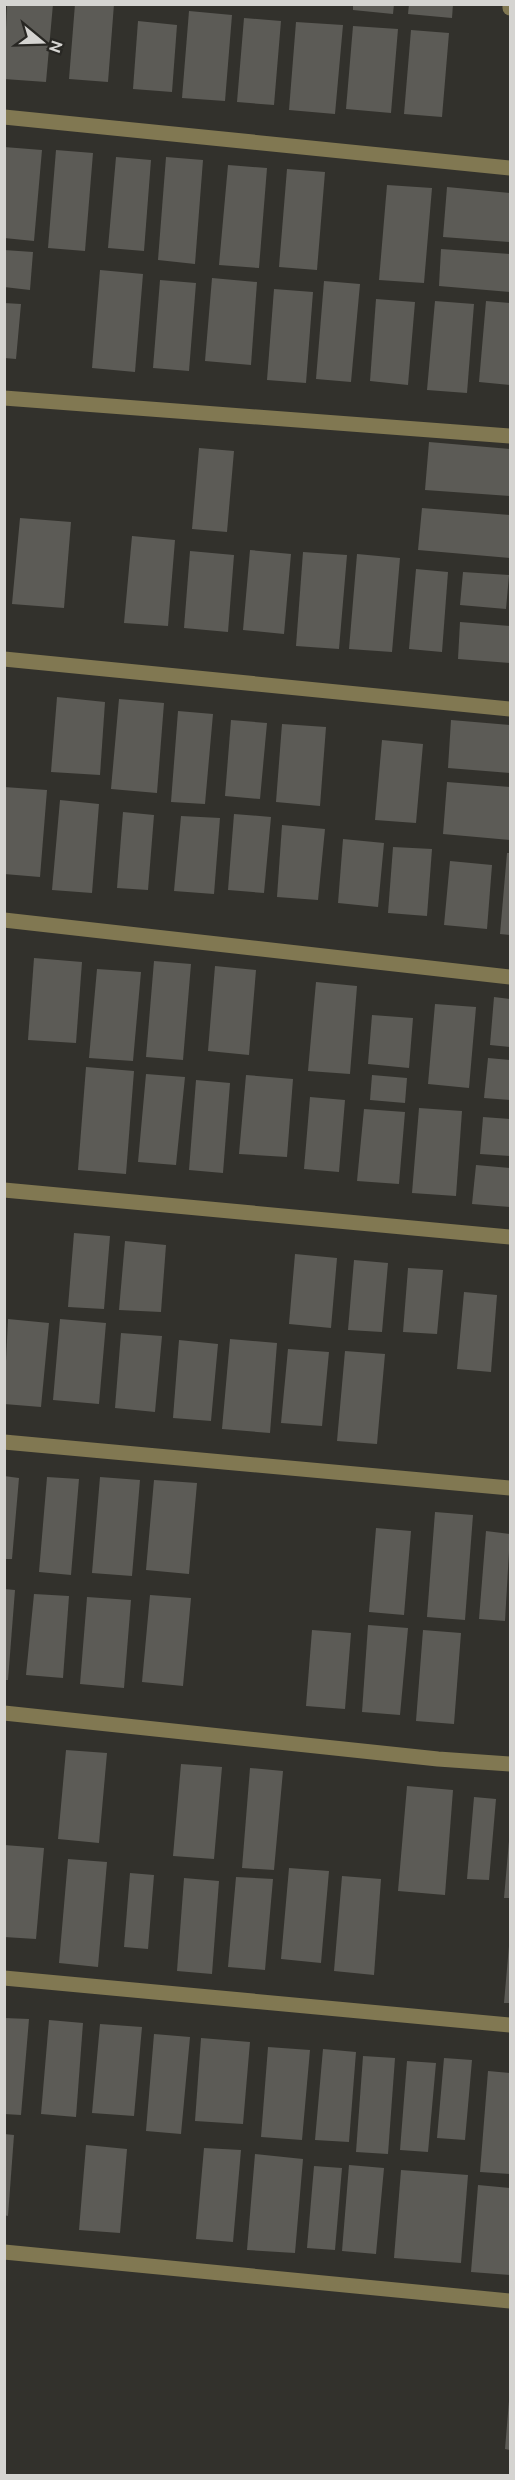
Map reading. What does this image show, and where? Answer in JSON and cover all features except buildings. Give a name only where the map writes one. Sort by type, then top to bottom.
[{"type":"street","points":[[4,117],[510,168]]},
{"type":"street","points":[[4,398],[510,436]]},
{"type":"street","points":[[4,659],[510,709]]},
{"type":"street","points":[[4,920],[510,976]]},
{"type":"street","points":[[4,1190],[510,1237]]},
{"type":"street","points":[[4,1442],[510,1488]]},
{"type":"street","points":[[4,1713],[438,1759],[510,1764]]},
{"type":"street","points":[[4,1978],[510,2025]]},
{"type":"street","points":[[4,2253],[510,2301]]}]
